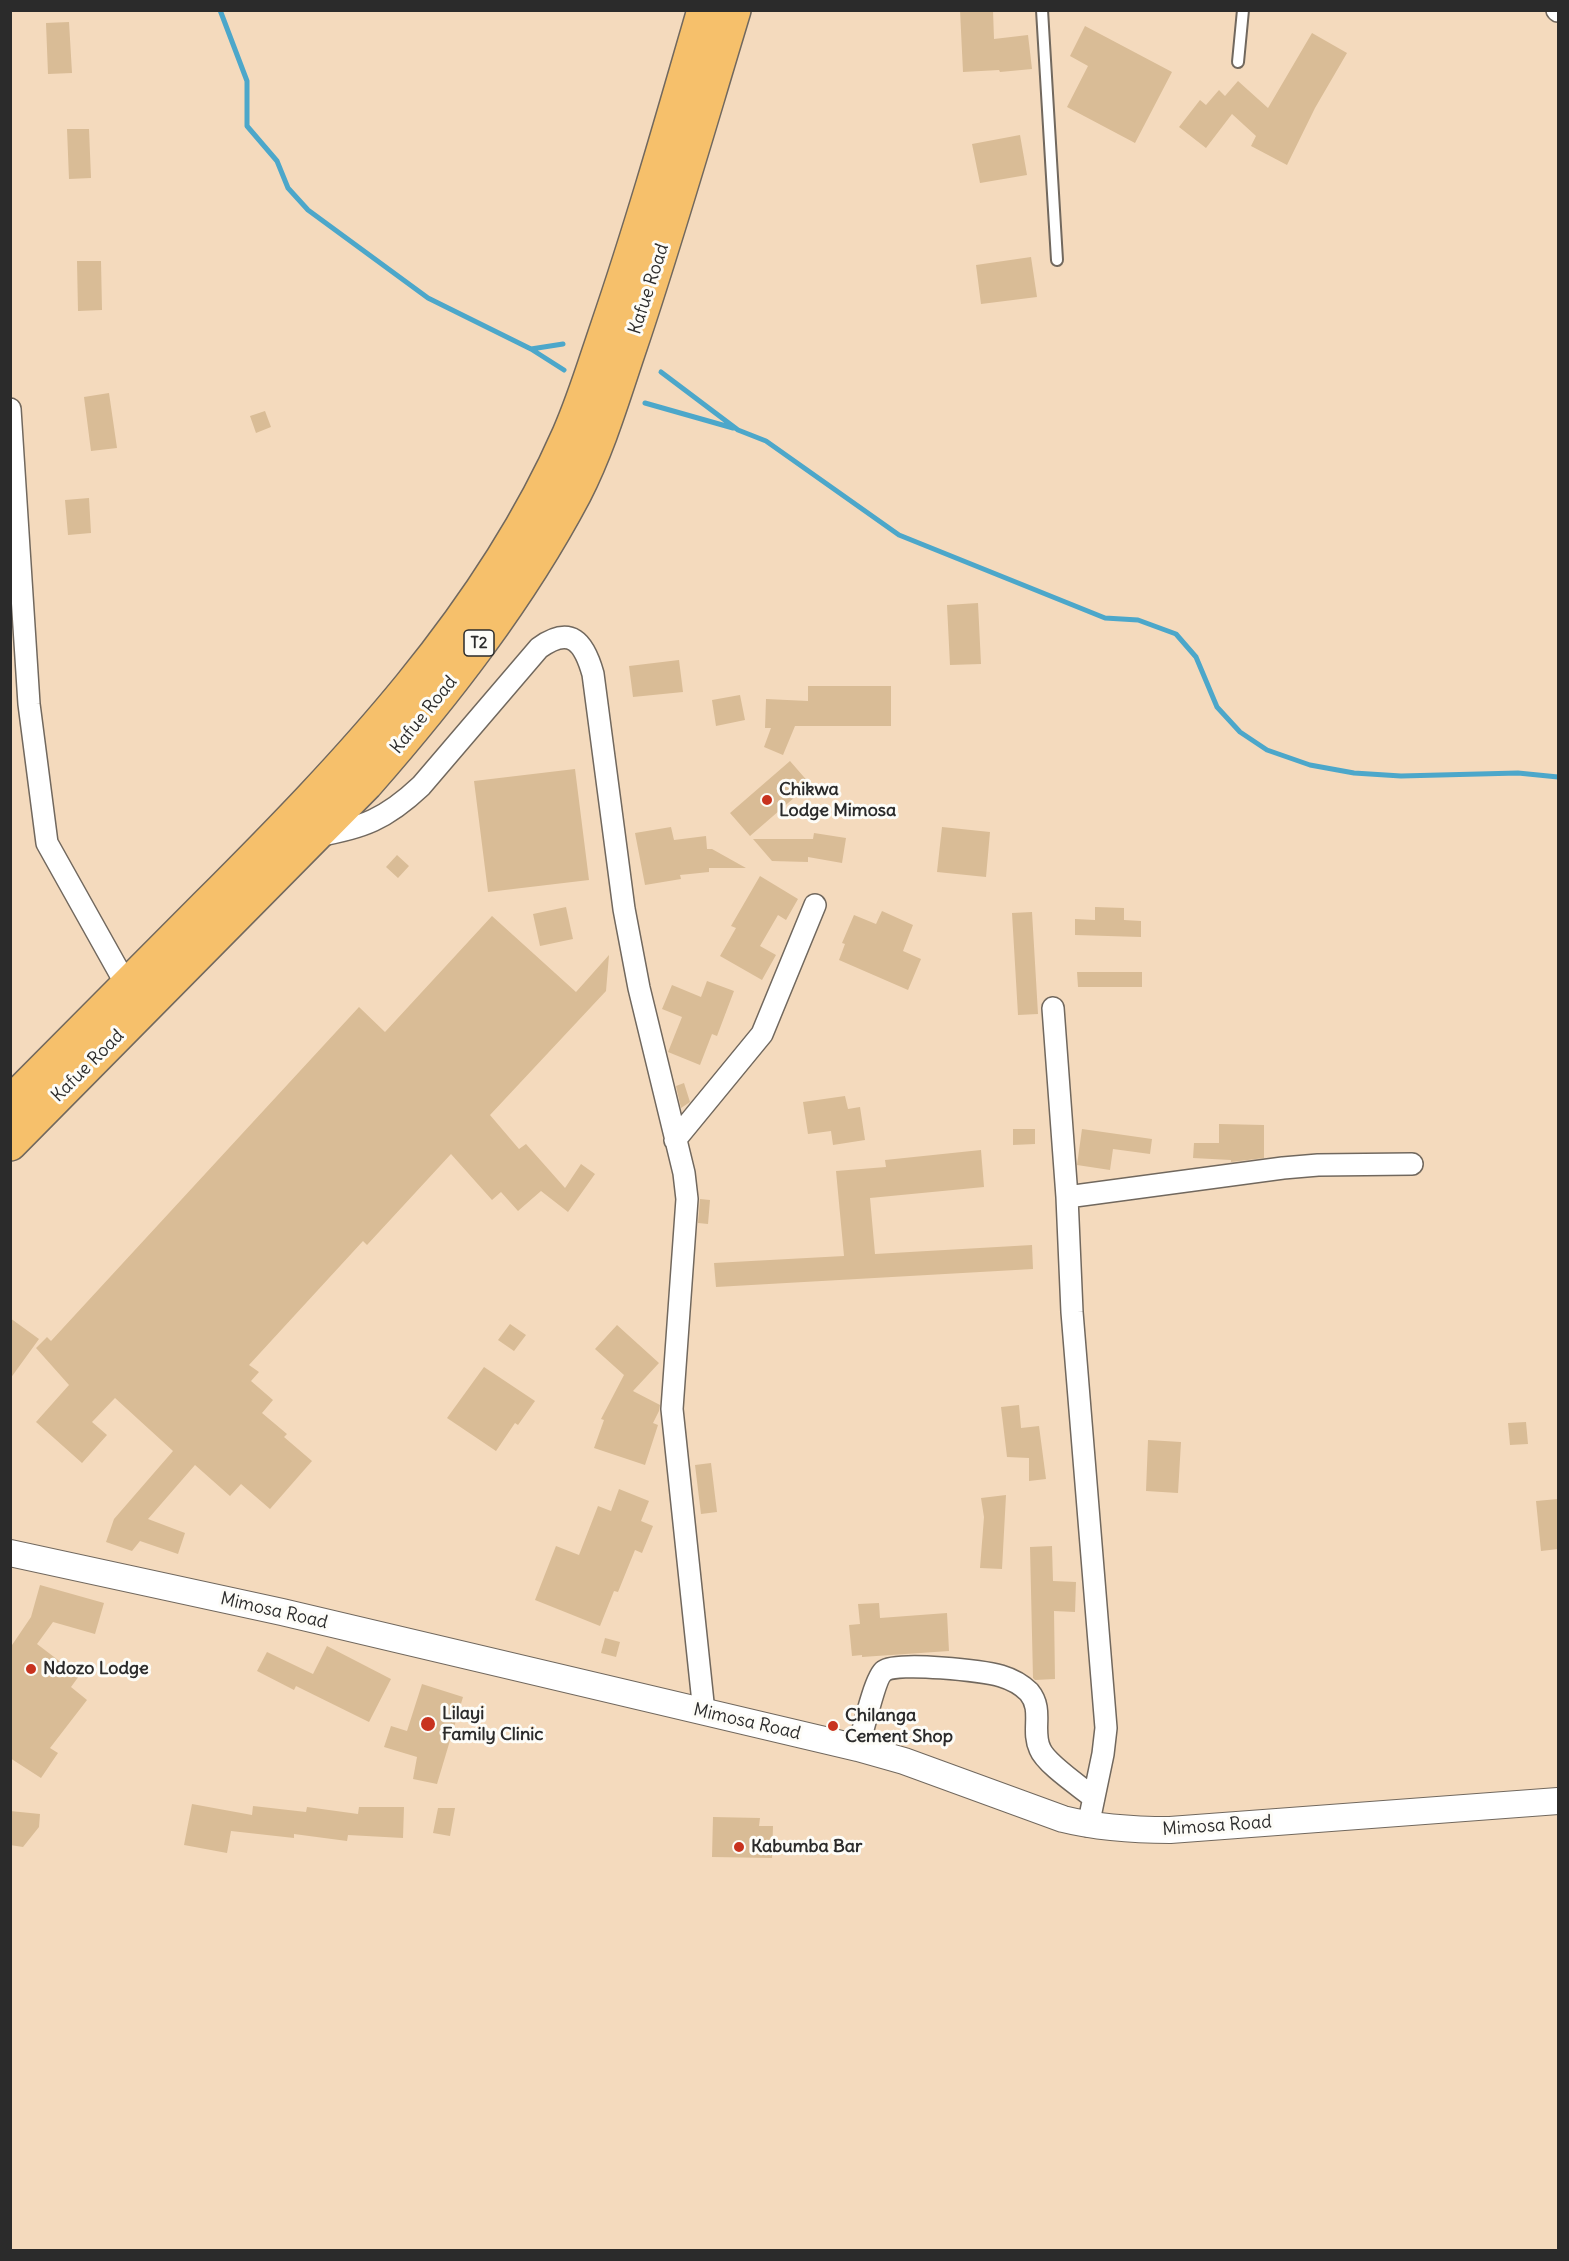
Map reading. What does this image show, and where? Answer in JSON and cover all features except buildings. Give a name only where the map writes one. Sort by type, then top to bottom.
[{"type":"highway","name":"Kafue Road","points":[[10,1103],[311,800],[441,646],[501,560],[568,435],[587,385],[629,266],[704,10]]},
{"type":"highway","name":"Kafue Road","points":[[10,1144],[366,784],[413,731],[457,674],[525,575],[575,492],[597,443],[654,276],[734,10]]},
{"type":"street","points":[[10,408],[29,704],[47,843],[127,986]]},
{"type":"street","points":[[316,836],[348,830],[370,822],[388,814],[405,802],[539,648],[558,637],[574,639],[583,647],[594,674],[624,909],[639,988],[684,1173],[687,1199],[672,1409],[704,1712]]},
{"type":"street","points":[[675,1140],[762,1034],[815,905]]},
{"type":"street","points":[[1053,1008],[1067,1197],[1072,1312],[1106,1728],[1088,1826]]},
{"type":"street","points":[[1067,1197],[1283,1168],[1318,1165],[1412,1164]]},
{"type":"street","name":"Mimosa Road","points":[[10,1553],[282,1612],[858,1748],[904,1761],[1088,1826],[1170,1830],[1558,1801]]},
{"type":"street","points":[[858,1748],[879,1677],[889,1668],[923,1667],[1002,1676],[1026,1690],[1035,1703],[1038,1742],[1044,1756],[1094,1798]]},
{"type":"lane","points":[[1042,10],[1057,260]]},
{"type":"lane","points":[[1238,62],[1243,10]]},
{"type":"waterway","points":[[220,10],[247,81],[247,126],[277,161],[288,188],[308,210],[428,298],[531,349],[563,344]]},
{"type":"waterway","points":[[531,349],[564,370]]},
{"type":"waterway","points":[[661,372],[738,430],[766,441],[899,535],[1105,618],[1138,620],[1176,634],[1196,657],[1217,707],[1240,732],[1267,750],[1310,765],[1354,773],[1401,776],[1518,773],[1558,777]]},
{"type":"waterway","points":[[645,403],[733,428]]},
{"type":"place","name":"Chikwa Lodge Mimosa","points":[[767,800]]},
{"type":"place","name":"Ndozo Lodge","points":[[31,1669]]},
{"type":"place","name":"Lilayi Family Clinic","points":[[428,1724]]},
{"type":"place","name":"Chilanga Cement Shop","points":[[833,1726]]},
{"type":"place","name":"Kabumba Bar","points":[[739,1847]]}]
